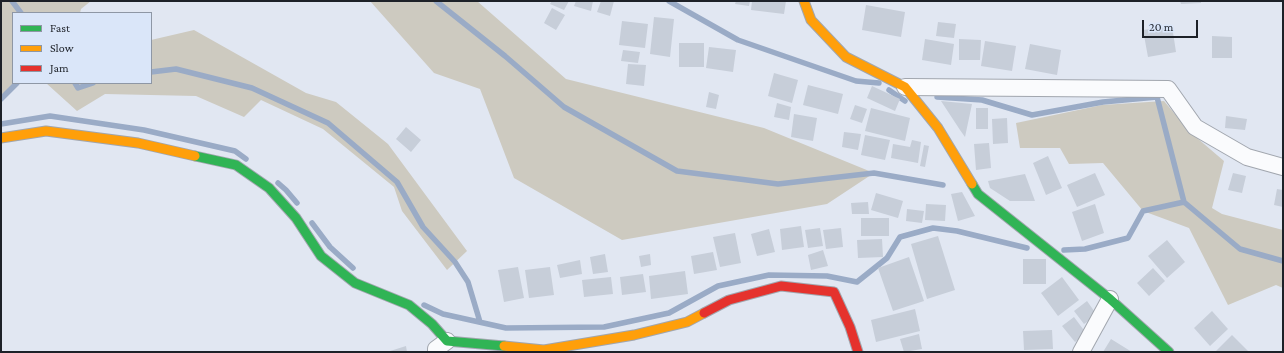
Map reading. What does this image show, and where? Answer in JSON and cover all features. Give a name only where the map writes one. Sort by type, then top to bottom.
[{"type":"street","points":[[804,1],[812,20],[846,57],[905,87],[938,128],[978,194],[1110,299],[1169,352]]},
{"type":"street","points":[[905,87],[1168,90],[1196,127],[1247,157],[1283,167]]},
{"type":"street","points":[[1,138],[46,131],[138,142],[236,165],[269,188],[296,218],[321,256],[355,283],[409,305],[432,324],[442,346],[544,350],[634,335],[687,322],[729,300],[781,286],[834,292],[850,327],[858,352]]},
{"type":"street","points":[[1081,352],[1110,299]]},
{"type":"shaded area","points":[[1,1],[91,1],[81,9],[80,12],[12,12],[12,84],[16,84],[1,99]]},
{"type":"shaded area","points":[[370,1],[477,1],[566,79],[764,128],[874,173],[827,204],[622,240],[514,178],[480,89],[434,73]]},
{"type":"shaded area","points":[[194,30],[306,93],[336,102],[388,144],[467,251],[447,270],[402,211],[394,187],[323,129],[261,100],[244,117],[196,96],[105,94],[77,111],[47,84],[152,84],[152,40]]},
{"type":"shaded area","points":[[1164,101],[1190,132],[1224,161],[1212,208],[1222,214],[1283,230],[1283,288],[1276,285],[1228,305],[1189,228],[1143,211],[1103,163],[1069,164],[1060,148],[1020,148],[1016,123],[1102,105]]},
{"type":"building","points":[[552,1],[569,1],[564,10],[550,4]]},
{"type":"building","points":[[576,1],[593,1],[591,11],[574,6]]},
{"type":"building","points":[[601,1],[614,1],[610,16],[597,12]]},
{"type":"building","points":[[736,1],[750,1],[749,6],[735,4]]},
{"type":"building","points":[[752,1],[786,1],[784,14],[751,10]]},
{"type":"building","points":[[1180,1],[1201,1],[1201,3],[1181,4]]},
{"type":"building","points":[[866,5],[905,12],[901,37],[862,30]]},
{"type":"building","points":[[552,8],[565,15],[556,30],[544,23]]},
{"type":"building","points":[[654,17],[674,19],[670,57],[650,54]]},
{"type":"building","points":[[622,21],[648,24],[645,48],[619,45]]},
{"type":"building","points":[[938,22],[956,24],[954,38],[936,36]]},
{"type":"building","points":[[1172,26],[1176,52],[1148,57],[1143,30]]},
{"type":"building","points":[[1212,36],[1232,37],[1232,58],[1212,58]]},
{"type":"building","points":[[925,39],[954,44],[951,65],[922,60]]},
{"type":"building","points":[[959,39],[981,40],[980,60],[959,60]]},
{"type":"building","points":[[985,41],[1016,46],[1012,71],[981,66]]},
{"type":"building","points":[[679,43],[704,43],[704,67],[679,67]]},
{"type":"building","points":[[1030,44],[1061,50],[1057,75],[1025,69]]},
{"type":"building","points":[[709,47],[736,50],[733,72],[706,68]]},
{"type":"building","points":[[623,50],[640,52],[638,63],[621,61]]},
{"type":"building","points":[[628,64],[646,65],[644,86],[626,84]]},
{"type":"building","points":[[774,73],[798,80],[792,103],[768,96]]},
{"type":"building","points":[[808,85],[843,94],[838,114],[803,105]]},
{"type":"building","points":[[872,86],[900,99],[895,111],[867,98]]},
{"type":"building","points":[[709,92],[719,95],[716,109],[706,107]]},
{"type":"building","points":[[941,101],[972,104],[965,137],[960,130]]},
{"type":"building","points":[[777,103],[791,107],[789,120],[774,117]]},
{"type":"building","points":[[855,105],[867,109],[862,123],[850,119]]},
{"type":"building","points":[[871,108],[910,118],[905,141],[865,131]]},
{"type":"building","points":[[976,108],[988,108],[988,129],[976,129]]},
{"type":"building","points":[[794,114],[817,118],[813,141],[791,137]]},
{"type":"building","points":[[1226,116],[1247,119],[1245,130],[1225,128]]},
{"type":"building","points":[[1007,118],[1008,143],[993,144],[992,119]]},
{"type":"building","points":[[406,127],[421,140],[411,152],[396,139]]},
{"type":"building","points":[[844,132],[861,134],[858,150],[842,147]]},
{"type":"building","points":[[865,135],[890,140],[885,160],[861,155]]},
{"type":"building","points":[[912,140],[921,142],[918,163],[891,158],[893,144],[910,147]]},
{"type":"building","points":[[989,143],[991,168],[976,170],[974,144]]},
{"type":"building","points":[[924,145],[929,146],[925,167],[920,166]]},
{"type":"building","points":[[1048,156],[1062,188],[1046,195],[1033,163]]},
{"type":"building","points":[[1095,173],[1105,195],[1077,207],[1067,185]]},
{"type":"building","points":[[1233,173],[1246,176],[1242,193],[1228,190]]},
{"type":"building","points":[[1025,174],[1035,201],[1010,201],[990,188],[988,181]]},
{"type":"building","points":[[1277,189],[1283,190],[1283,207],[1274,205]]},
{"type":"building","points":[[962,192],[975,216],[958,221],[951,194]]},
{"type":"building","points":[[876,193],[903,201],[898,218],[871,210]]},
{"type":"building","points":[[868,202],[869,214],[852,214],[851,203]]},
{"type":"building","points":[[926,204],[946,205],[945,221],[925,220]]},
{"type":"building","points":[[1095,204],[1104,233],[1082,241],[1072,212]]},
{"type":"building","points":[[907,209],[924,211],[922,223],[906,221]]},
{"type":"building","points":[[861,218],[889,218],[889,236],[861,236]]},
{"type":"building","points":[[801,226],[804,247],[782,250],[780,229]]},
{"type":"building","points":[[820,228],[823,246],[808,248],[805,230]]},
{"type":"building","points":[[841,228],[843,247],[826,249],[823,230]]},
{"type":"building","points":[[769,229],[775,252],[757,256],[751,234]]},
{"type":"building","points":[[735,233],[741,263],[720,267],[713,237]]},
{"type":"building","points":[[938,236],[955,290],[927,299],[911,244]]},
{"type":"building","points":[[882,239],[883,257],[858,258],[857,240]]},
{"type":"building","points":[[1167,240],[1185,262],[1167,278],[1148,256]]},
{"type":"building","points":[[823,250],[828,266],[811,270],[808,255]]},
{"type":"building","points":[[713,252],[717,270],[694,274],[691,256]]},
{"type":"building","points":[[605,254],[608,272],[593,274],[590,257]]},
{"type":"building","points":[[650,254],[651,265],[641,267],[639,256]]},
{"type":"building","points":[[909,257],[924,301],[893,311],[878,268]]},
{"type":"building","points":[[1023,259],[1046,259],[1046,284],[1023,284]]},
{"type":"building","points":[[580,260],[582,274],[560,278],[557,265]]},
{"type":"building","points":[[518,267],[524,298],[504,302],[498,270]]},
{"type":"building","points":[[550,267],[554,295],[529,298],[525,270]]},
{"type":"building","points":[[1153,268],[1165,281],[1149,296],[1137,283]]},
{"type":"building","points":[[685,271],[688,294],[651,299],[649,276]]},
{"type":"building","points":[[643,274],[646,292],[622,295],[620,277]]},
{"type":"building","points":[[611,277],[613,294],[584,297],[582,280]]},
{"type":"building","points":[[1062,277],[1079,300],[1058,316],[1041,293]]},
{"type":"building","points":[[1087,301],[1097,315],[1084,324],[1074,311]]},
{"type":"building","points":[[915,309],[920,331],[876,342],[871,320]]},
{"type":"building","points":[[1212,311],[1228,329],[1210,346],[1194,328]]},
{"type":"building","points":[[1074,317],[1086,333],[1075,342],[1062,326]]},
{"type":"building","points":[[1052,330],[1053,349],[1024,350],[1023,331]]},
{"type":"building","points":[[919,334],[922,349],[904,352],[900,339]]},
{"type":"building","points":[[1232,335],[1249,352],[1215,352]]},
{"type":"building","points":[[1111,339],[1132,352],[1103,352]]},
{"type":"building","points":[[406,346],[407,352],[387,352]]},
{"type":"waterway","points":[[12,1],[20,12]]},
{"type":"waterway","points":[[436,1],[505,56],[564,107],[677,171],[778,184],[874,173],[943,185]]},
{"type":"waterway","points":[[669,1],[738,40],[856,81],[879,83]]},
{"type":"waterway","points":[[152,72],[176,69],[252,88],[328,123],[397,182],[423,227],[455,262],[468,282],[480,322]]},
{"type":"waterway","points":[[1,99],[16,84]]},
{"type":"waterway","points":[[76,84],[78,88],[90,84]]},
{"type":"waterway","points":[[889,90],[905,101]]},
{"type":"waterway","points":[[937,97],[982,100],[1032,115],[1103,102],[1157,97],[1184,202],[1240,249],[1283,261]]},
{"type":"waterway","points":[[1,124],[50,116],[144,130],[235,151],[246,159]]},
{"type":"waterway","points":[[278,183],[297,203]]},
{"type":"waterway","points":[[1064,250],[1085,249],[1128,238],[1143,211],[1184,202]]},
{"type":"waterway","points":[[312,223],[330,247],[353,268]]},
{"type":"waterway","points":[[424,305],[443,314],[506,328],[604,327],[669,313],[718,286],[769,275],[827,276],[857,282],[887,258],[900,237],[933,228],[957,231],[1027,248]]},
{"type":"traffic: fast","points":[[195,156],[236,165],[269,188],[296,218],[321,256],[355,283],[409,305],[432,324],[447,341],[504,346]]},
{"type":"traffic: fast","points":[[972,184],[978,194],[1110,299],[1169,352]]},
{"type":"traffic: slow","points":[[804,1],[811,20],[846,57],[905,87],[938,128],[972,184]]},
{"type":"traffic: slow","points":[[1,138],[46,131],[138,143],[195,156]]},
{"type":"traffic: slow","points":[[504,346],[544,350],[634,335],[687,322],[704,313]]},
{"type":"traffic: jam","points":[[704,313],[729,300],[781,286],[834,292],[850,327],[858,352]]}]
